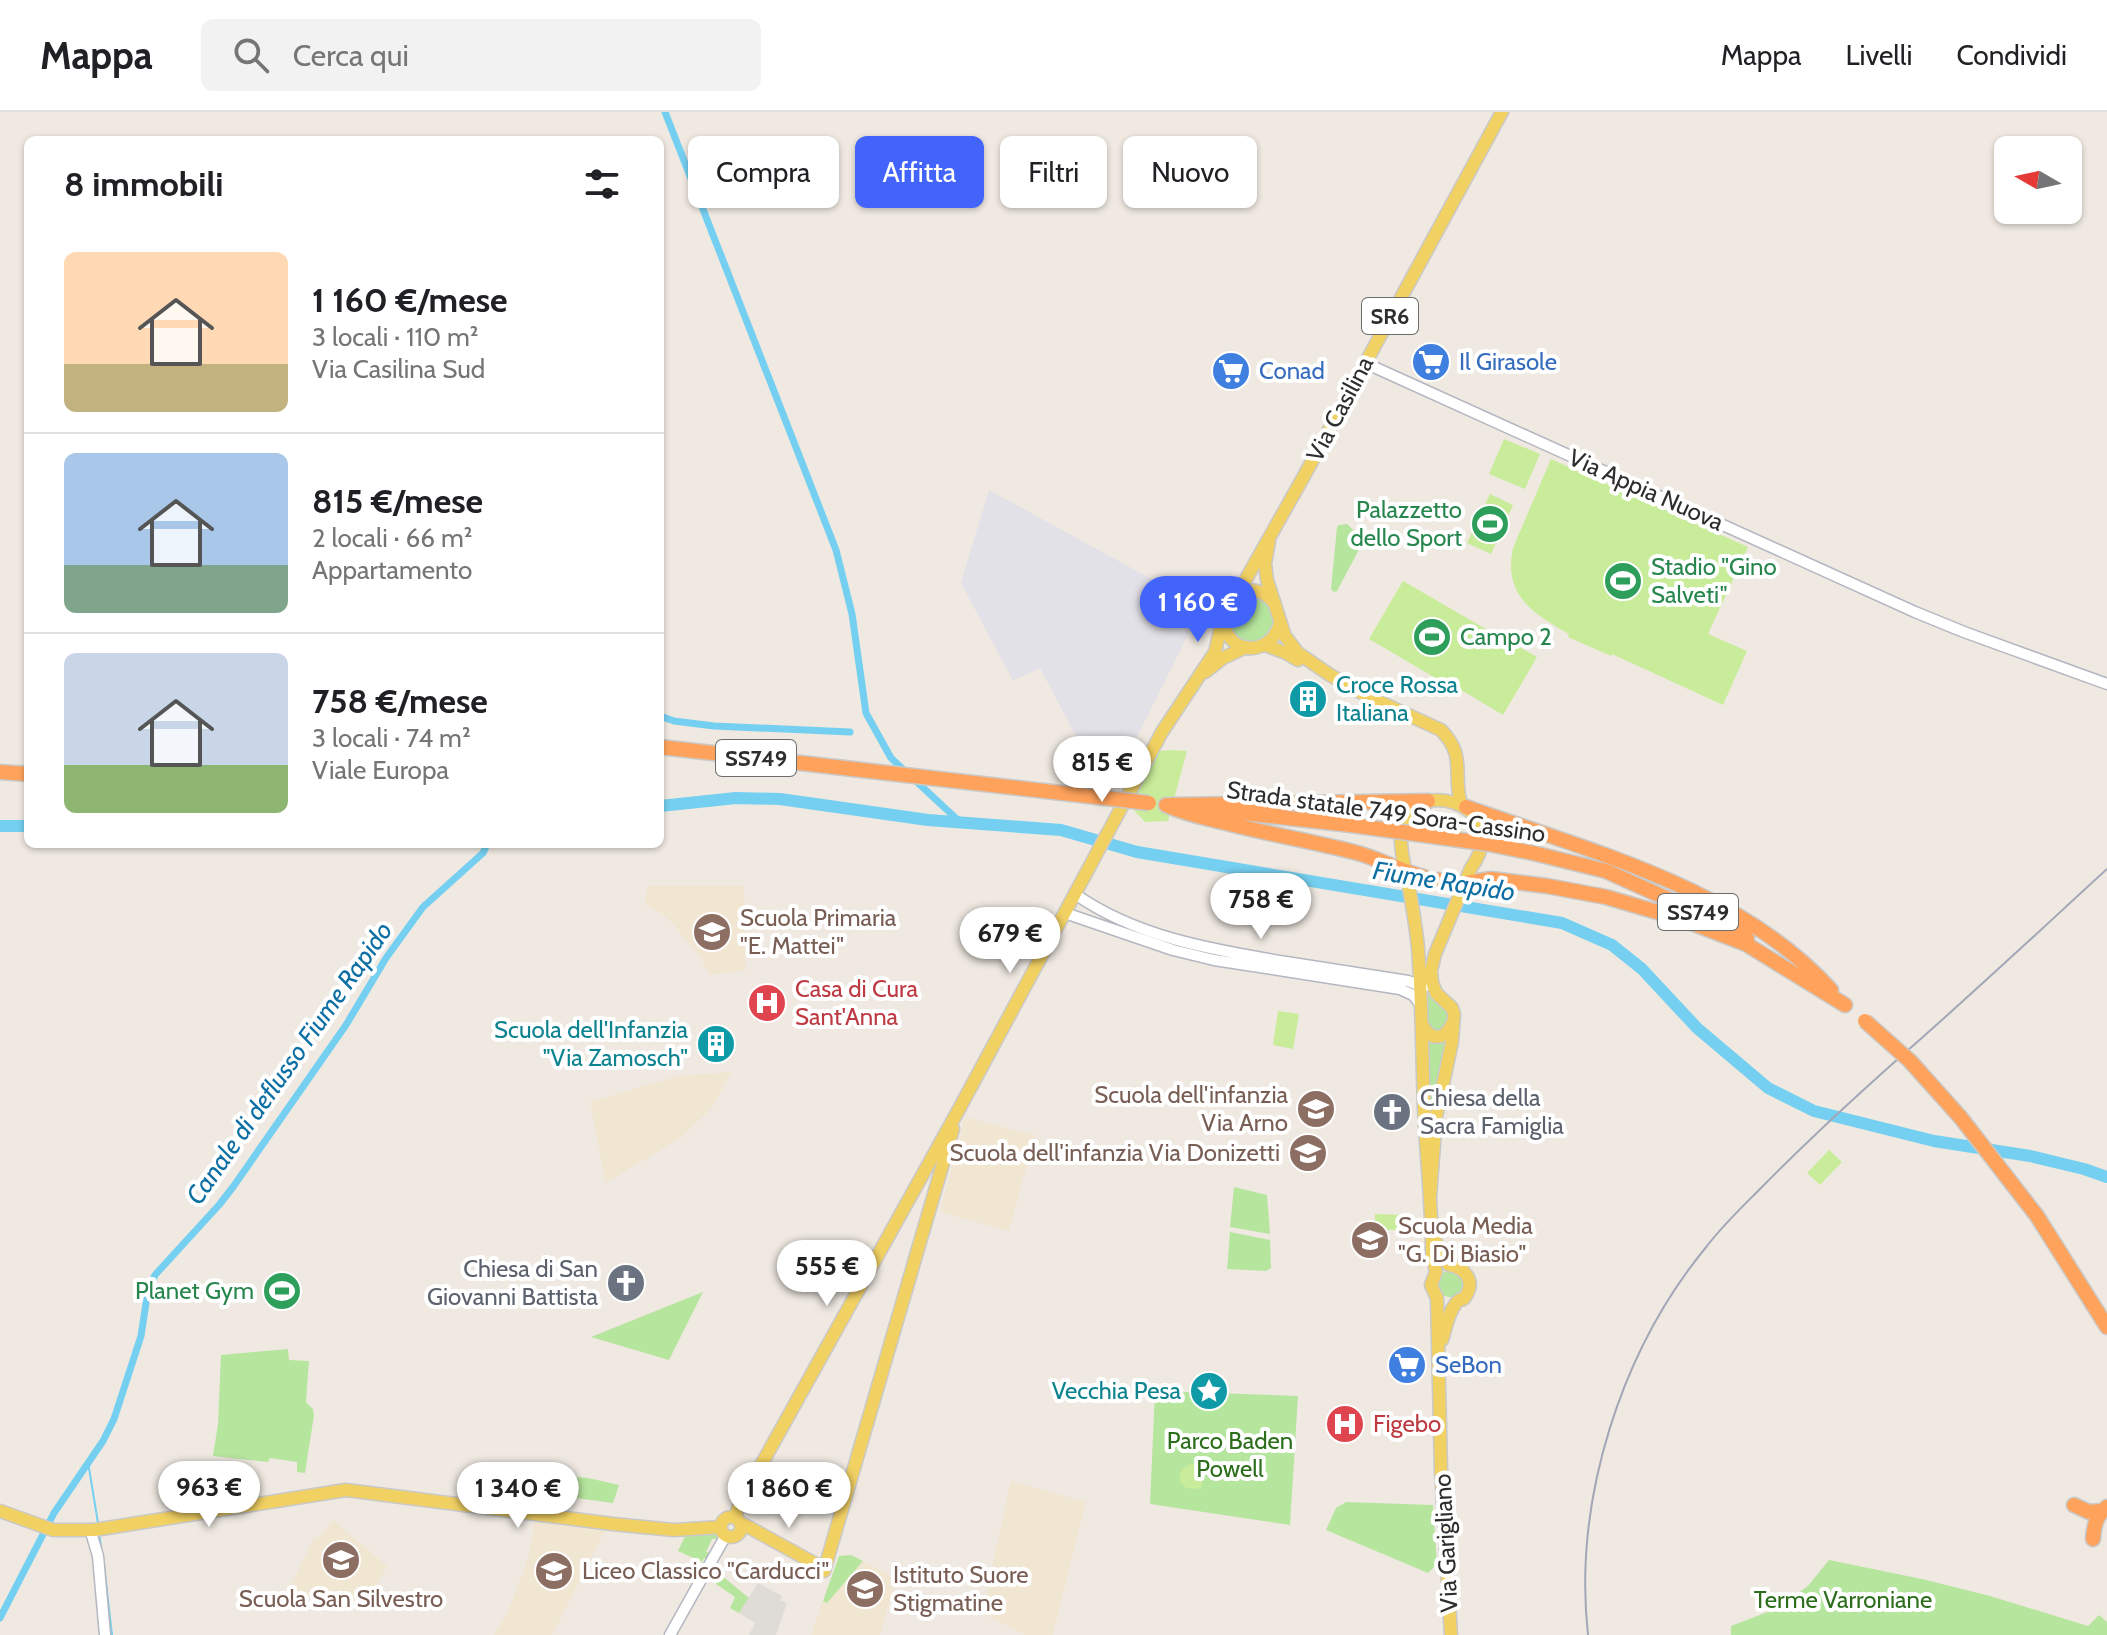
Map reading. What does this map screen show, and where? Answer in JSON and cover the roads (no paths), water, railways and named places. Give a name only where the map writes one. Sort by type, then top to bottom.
[{"type":"highway","name":"Strada statale 749 Sora-Cassino","points":[[664,747],[1351,825],[1489,844],[1606,871],[1732,928],[1845,1005],[1910,1061],[1961,1118],[2037,1216],[2107,1327]]},
{"type":"highway","points":[[0,772],[24,774]]},
{"type":"highway","points":[[1166,805],[1431,800]]},
{"type":"highway","points":[[1166,805],[1198,816],[1354,852],[1386,862],[1406,875],[1463,887],[1491,879],[1547,886],[1606,897],[1681,919],[1746,944],[1845,1005]]},
{"type":"highway","points":[[1463,805],[1633,866],[1724,908],[1757,927],[1793,954],[1845,1005]]},
{"type":"highway","points":[[2074,1505],[2089,1512],[2104,1509]]},
{"type":"highway","points":[[2093,1539],[2096,1522],[2104,1509]]},
{"type":"main road","name":"Via Casilina","points":[[940,1151],[958,1111],[1162,732],[1215,652],[1226,606],[1237,595],[1270,538],[1502,112]]},
{"type":"main road","name":"Via Casilina","points":[[1270,538],[1265,564],[1267,580],[1285,636],[1296,655]]},
{"type":"main road","points":[[1237,595],[1245,591],[1264,593],[1277,606]]},
{"type":"main road","points":[[1223,618],[1232,640],[1256,648],[1265,645],[1277,632],[1280,623]]},
{"type":"main road","points":[[1265,645],[1296,655],[1371,698],[1441,730],[1456,752],[1459,768],[1457,792],[1463,805]]},
{"type":"main road","points":[[1196,679],[1223,658],[1246,647]]},
{"type":"main road","points":[[1296,655],[1327,680],[1437,734],[1445,742],[1453,766],[1451,779],[1445,790],[1410,814],[1404,824],[1401,846],[1411,868],[1431,879],[1450,879],[1471,868]]},
{"type":"main road","points":[[1422,1024],[1433,1036],[1441,1037],[1448,1033],[1452,1024],[1452,1008],[1436,993],[1431,971],[1435,954],[1477,859],[1482,836],[1474,815],[1463,805],[1452,800],[1431,800]]},
{"type":"main road","name":"Via Garigliano","points":[[1401,846],[1414,915],[1421,1005],[1432,1253],[1436,1272],[1431,1285],[1437,1298],[1442,1502],[1451,1635]]},
{"type":"main road","points":[[1406,981],[1419,979]]},
{"type":"main road","name":"Via Garigliano","points":[[1430,1197],[1436,1117],[1452,1042],[1452,1024]]},
{"type":"main road","points":[[733,1527],[740,1503],[940,1151]]},
{"type":"main road","points":[[0,1511],[53,1530],[95,1529],[346,1490],[674,1530],[733,1527],[817,1573],[824,1571],[940,1151]]},
{"type":"main road","name":"Via Garigliano","points":[[1432,1229],[1440,1255],[1449,1265],[1461,1269],[1469,1282],[1466,1294],[1448,1318],[1438,1354]]},
{"type":"main road","points":[[1436,1272],[1449,1265]]},
{"type":"main road","points":[[1437,1298],[1446,1303],[1457,1302]]},
{"type":"street","name":"Via Appia Nuova","points":[[1365,363],[1915,612],[2107,684]]},
{"type":"street","points":[[1075,894],[1093,907],[1126,923],[1216,950],[1406,981]]},
{"type":"street","points":[[1065,913],[1173,950],[1214,960],[1400,989],[1413,995],[1421,1005]]},
{"type":"street","points":[[1419,979],[1436,993]]},
{"type":"street","points":[[670,1635],[733,1527]]},
{"type":"street","points":[[95,1529],[105,1635]]},
{"type":"waterway","points":[[665,112],[836,550],[852,614],[866,713],[891,758],[960,822]]},
{"type":"waterway","points":[[664,717],[714,726],[850,732]]},
{"type":"waterway","name":"Fiume Rapido","points":[[664,806],[736,798],[780,799],[928,820],[1061,830],[1137,852],[1562,923],[1612,945],[1642,969],[1697,1028],[1768,1088],[1814,1111],[1934,1141],[2030,1156],[2107,1177]]},
{"type":"waterway","name":"Fiume Rapido","points":[[0,826],[24,826]]},
{"type":"waterway","name":"Canale di deflusso Fiume Rapido","points":[[0,1618],[54,1513],[103,1441],[114,1419],[141,1336],[148,1290],[155,1275],[233,1187],[346,1025],[386,958],[423,907],[485,848]]},
{"type":"waterway","points":[[88,1462],[98,1523]]},
{"type":"waterway","points":[[99,1533],[102,1554]]},
{"type":"waterway","points":[[104,1565],[112,1635]]},
{"type":"railway","points":[[1588,1635],[1585,1584],[1588,1532],[1596,1480],[1628,1379],[1650,1332],[1677,1287],[1720,1231],[1801,1149],[2107,869]]},
{"type":"place","name":"Il Girasole","points":[[1431,362]]},
{"type":"place","name":"Conad","points":[[1231,371]]},
{"type":"place","name":"Palazzetto dello Sport","points":[[1490,524]]},
{"type":"place","name":"Stadio \"Gino Salveti\"","points":[[1623,581]]},
{"type":"place","name":"Campo 2","points":[[1432,637]]},
{"type":"place","name":"Croce Rossa Italiana","points":[[1308,699]]},
{"type":"place","name":"Scuola Primaria \"E. Mattei\"","points":[[712,932]]},
{"type":"place","name":"Casa di Cura Sant'Anna","points":[[767,1003]]},
{"type":"place","name":"Scuola dell'Infanzia \"Via Zamosch\"","points":[[716,1044]]},
{"type":"place","name":"Scuola dell'infanzia Via Arno","points":[[1316,1109]]},
{"type":"place","name":"Chiesa della Sacra Famiglia","points":[[1392,1112]]},
{"type":"place","name":"Scuola dell'infanzia Via Donizetti","points":[[1308,1153]]},
{"type":"place","name":"Scuola Media \"G. Di Biasio\"","points":[[1370,1240]]},
{"type":"place","name":"Chiesa di San Giovanni Battista","points":[[626,1283]]},
{"type":"place","name":"Planet Gym","points":[[282,1291]]},
{"type":"place","name":"SeBon","points":[[1407,1365]]},
{"type":"place","name":"Vecchia Pesa","points":[[1209,1391]]},
{"type":"place","name":"Figebo","points":[[1345,1424]]},
{"type":"place","name":"Scuola San Silvestro","points":[[341,1560]]},
{"type":"place","name":"Liceo Classico \"Carducci\"","points":[[554,1571]]},
{"type":"place","name":"Istituto Suore Stigmatine","points":[[865,1589]]},
{"type":"park label","name":"Parco Baden Powell","points":[[1230,1455]]},
{"type":"park label","name":"Terme Varroniane","points":[[1843,1600]]}]
